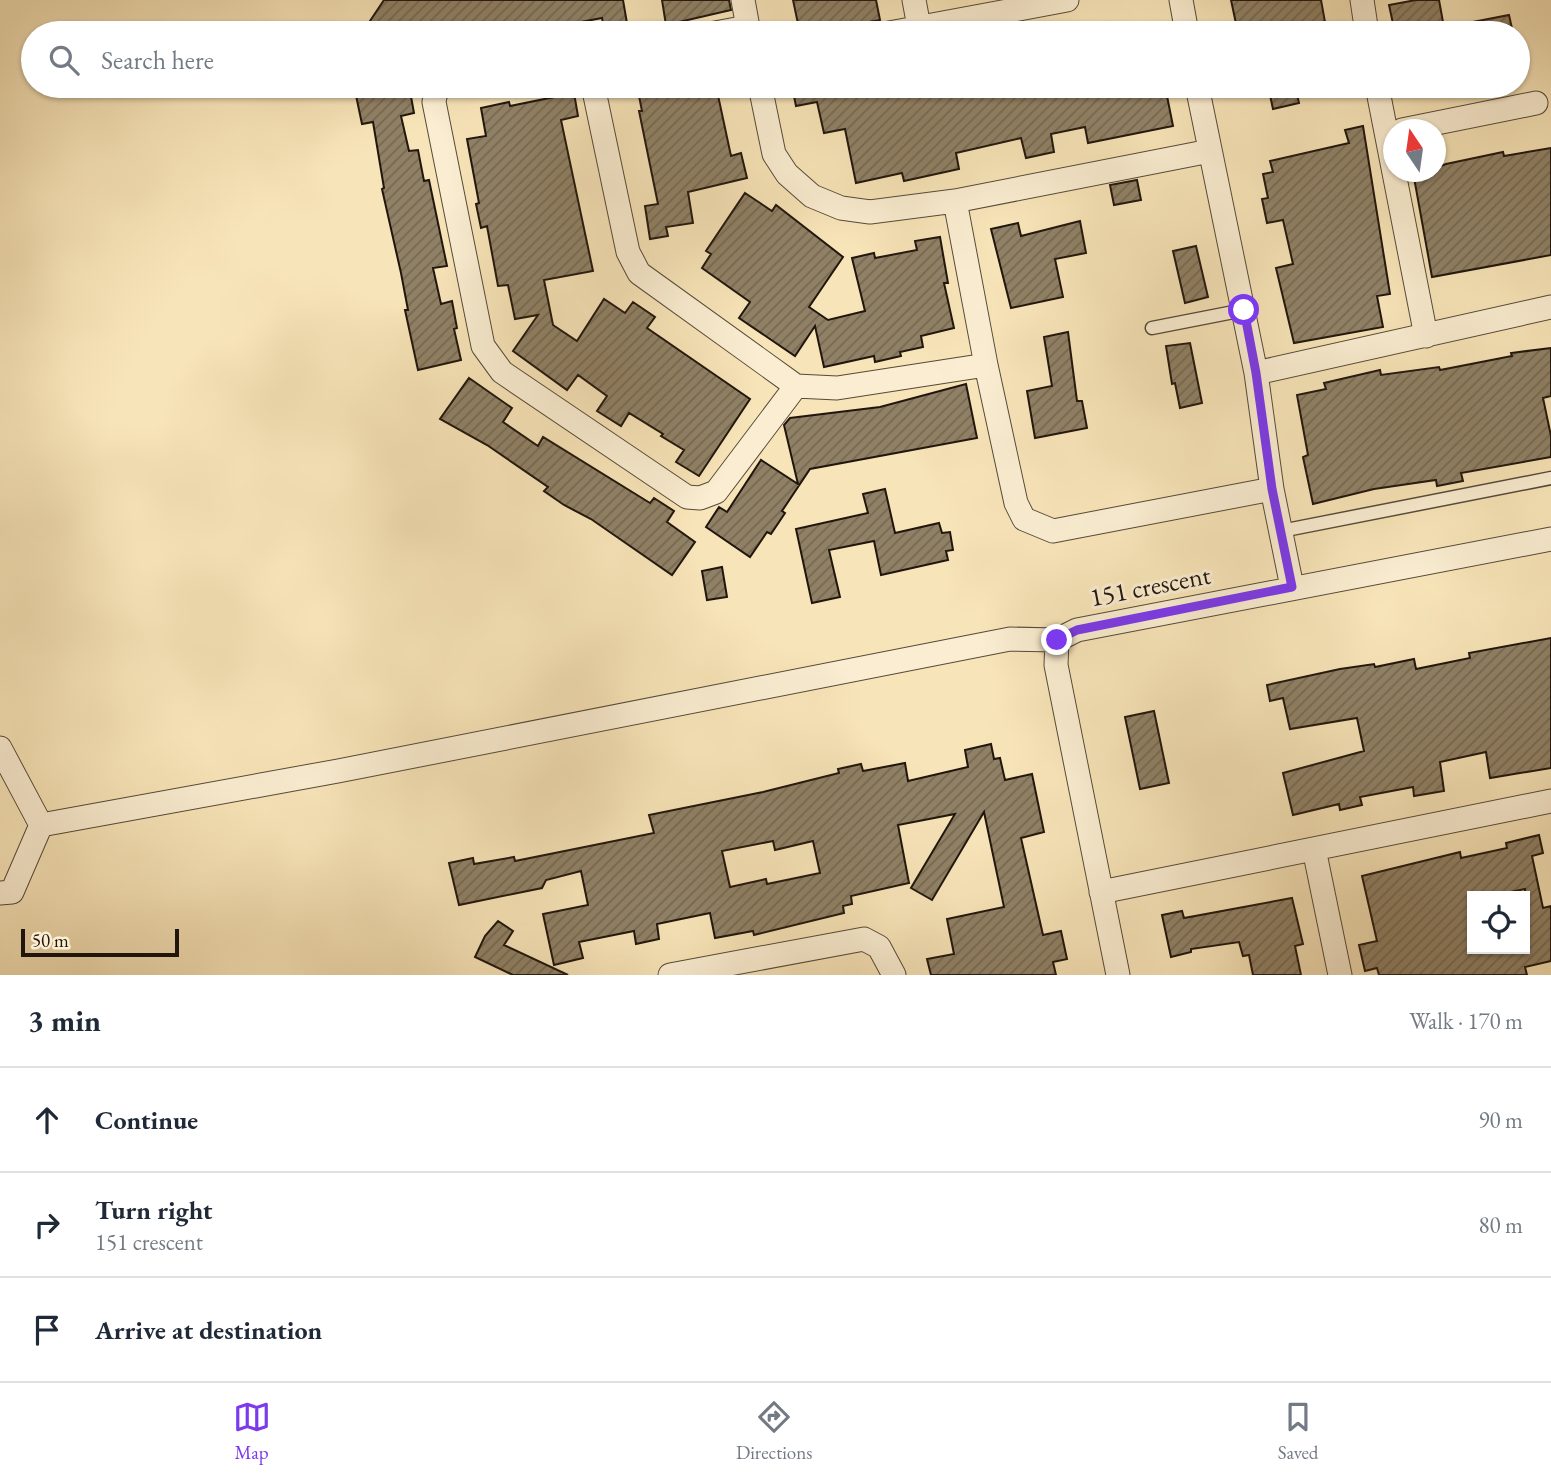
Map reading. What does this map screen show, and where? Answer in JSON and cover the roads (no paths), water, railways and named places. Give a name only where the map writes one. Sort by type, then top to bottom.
[{"type":"street","points":[[743,0],[746,21]]},
{"type":"street","points":[[914,0],[918,21]]},
{"type":"street","points":[[952,21],[1067,0]]},
{"type":"street","points":[[1181,0],[1185,21]]},
{"type":"street","points":[[1362,0],[1365,21]]},
{"type":"street","points":[[435,98],[483,346],[502,372],[687,496],[700,498],[716,492],[796,386]]},
{"type":"street","points":[[596,98],[628,252],[639,273],[796,386],[836,388],[986,365]]},
{"type":"street","points":[[762,98],[774,154],[787,174],[812,196],[841,208],[870,212],[955,201],[1210,151]]},
{"type":"street","points":[[1199,98],[1256,373],[1272,489],[1292,587]]},
{"type":"street","points":[[1381,98],[1389,119]]},
{"type":"street","points":[[1446,121],[1536,103]]},
{"type":"street","points":[[1401,182],[1426,336]]},
{"type":"street","points":[[955,201],[986,365],[1016,503],[1024,519],[1053,531],[1272,489]]},
{"type":"street","points":[[1256,373],[1551,307]]},
{"type":"street","name":"151 crescent","points":[[1057,640],[1077,630],[1551,539]]},
{"type":"street","points":[[41,825],[365,766],[1010,639],[1057,640],[1056,665],[1118,975]]},
{"type":"street","points":[[0,748],[41,825]]},
{"type":"street","points":[[1101,892],[1551,801]]},
{"type":"street","points":[[0,893],[12,892],[41,825]]},
{"type":"street","points":[[1314,849],[1340,975]]},
{"type":"street","points":[[670,975],[864,939],[879,947],[894,975]]},
{"type":"lane","points":[[1152,328],[1244,310]]},
{"type":"lane","points":[[1281,531],[1551,478]]}]
